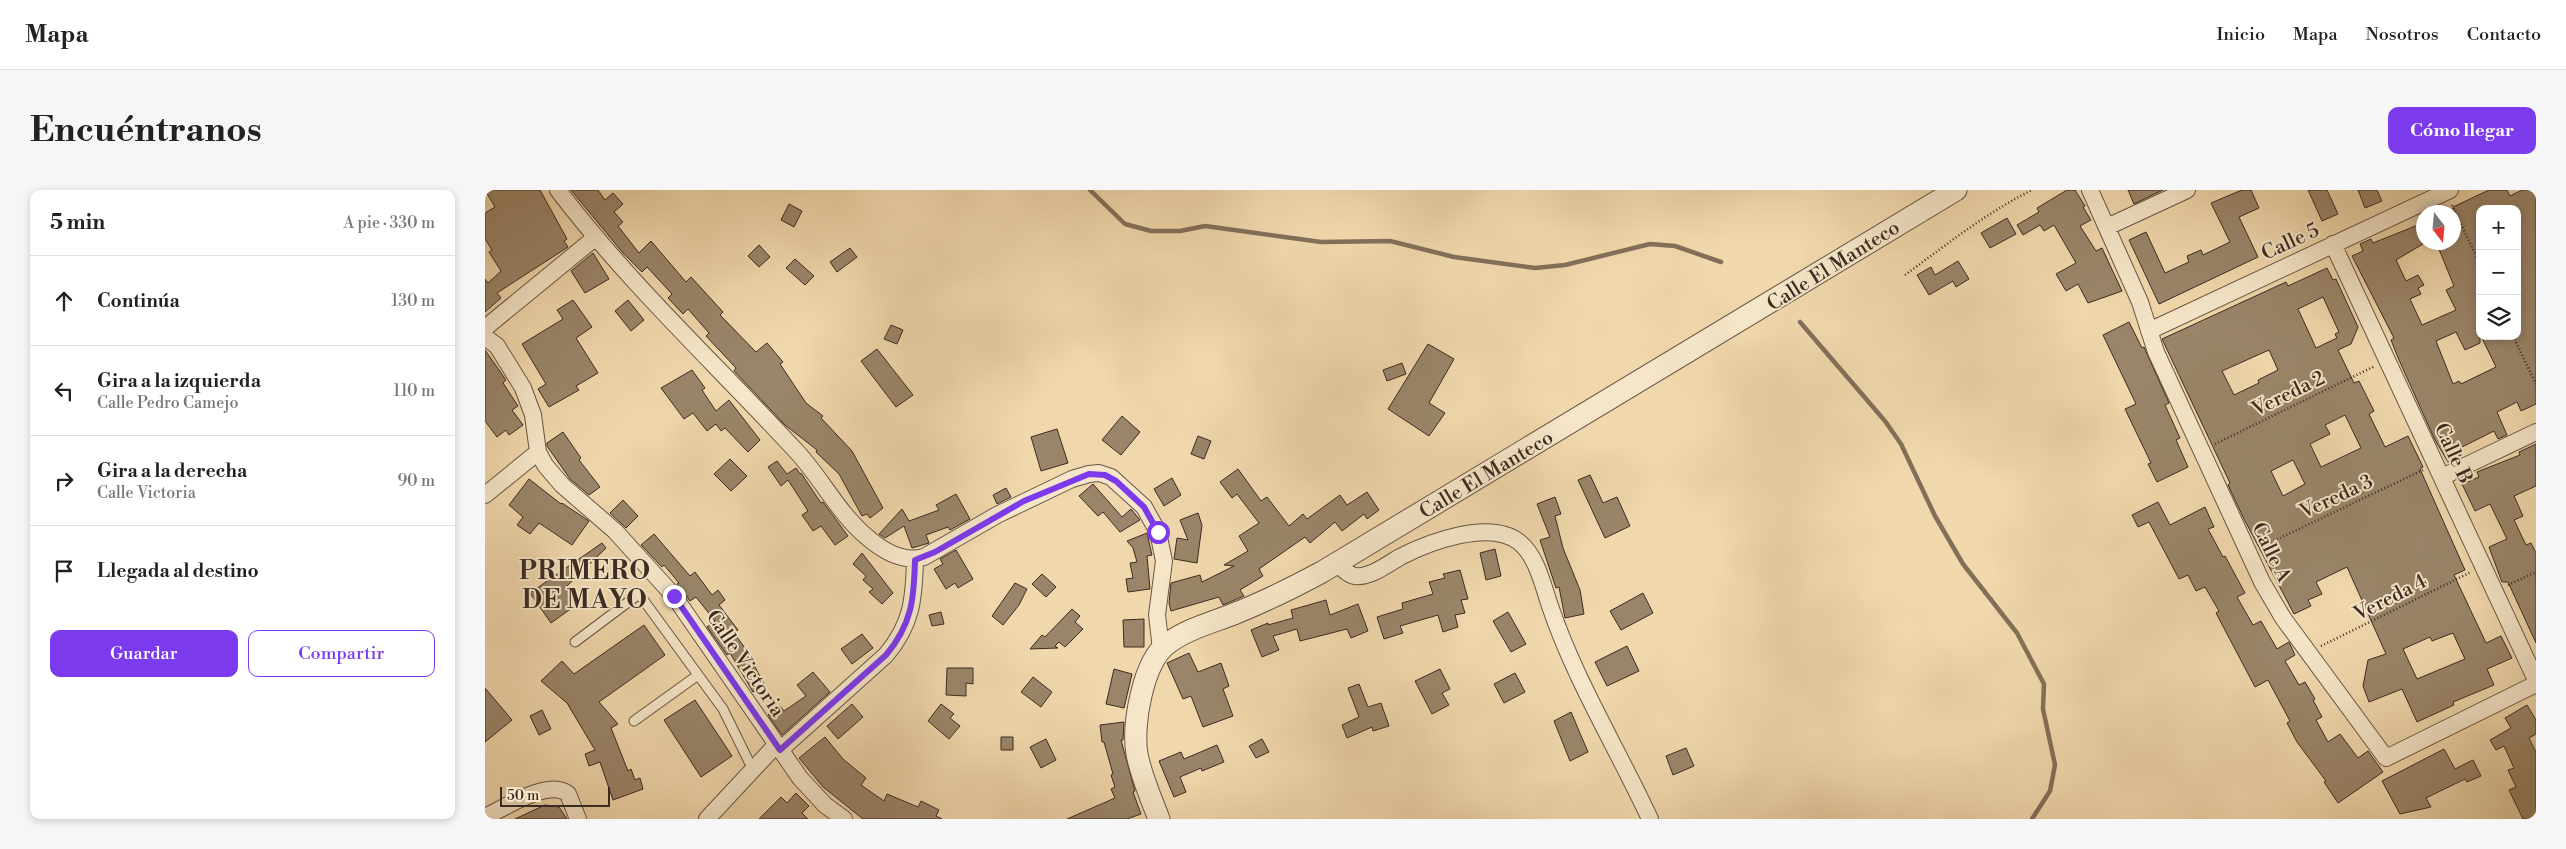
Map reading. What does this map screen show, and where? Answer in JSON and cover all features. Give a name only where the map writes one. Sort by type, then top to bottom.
[{"type":"street","points":[[558,190],[596,237],[665,314],[797,452],[860,531],[895,555],[904,559],[915,560],[935,552],[1024,501],[1072,479],[1089,474],[1105,475],[1116,481],[1137,499],[1152,518],[1158,532],[1164,561],[1157,615],[1161,649]]},
{"type":"street","name":"Calle El Manteco","points":[[1159,819],[1139,763],[1136,732],[1148,672],[1153,660],[1161,649],[1179,637],[1262,602],[1337,563],[1956,190]]},
{"type":"street","name":"Calle A","points":[[2090,190],[2139,302],[2156,352],[2272,601],[2386,758],[2536,684]]},
{"type":"street","points":[[2107,227],[2187,190]]},
{"type":"street","name":"Calle 5","points":[[2149,331],[2444,191]]},
{"type":"street","points":[[485,328],[596,237]]},
{"type":"street","name":"Calle B","points":[[2333,244],[2536,680]]},
{"type":"street","points":[[485,337],[501,352],[529,402],[537,432],[538,452],[485,494]]},
{"type":"street","points":[[2439,471],[2536,432]]},
{"type":"street","name":"Calle Victoria","points":[[538,452],[562,485],[615,531],[669,589],[778,748],[812,792],[844,819]]},
{"type":"street","points":[[1337,563],[1350,575],[1361,576],[1403,556],[1455,536],[1472,533],[1495,534],[1512,538],[1520,543],[1537,568],[1567,650],[1650,819]]},
{"type":"street","points":[[707,819],[753,770],[886,655],[899,640],[912,606],[915,560]]},
{"type":"street","points":[[485,817],[533,794],[553,788],[568,794],[578,819]]},
{"type":"lane","points":[[575,642],[639,594],[723,709],[753,770]]},
{"type":"lane","points":[[635,721],[698,675]]},
{"type":"path","points":[[1905,276],[2003,204],[2031,190]]},
{"type":"path","points":[[2444,191],[2476,256]]},
{"type":"path","points":[[2515,340],[2536,384]]},
{"type":"path","name":"Vereda 2","points":[[2202,450],[2387,360]]},
{"type":"path","name":"Vereda 3","points":[[2249,553],[2439,471]]},
{"type":"path","name":"Vereda 4","points":[[2309,652],[2483,566]]},
{"type":"path","points":[[2495,591],[2536,572]]},
{"type":"building","points":[[485,190],[540,190],[567,239],[564,241],[568,247],[497,293],[501,298],[485,312],[485,279],[488,283],[501,271],[489,252],[492,250],[485,239],[485,213],[495,207]]},
{"type":"building","points":[[571,190],[598,190],[605,200],[613,193],[623,204],[614,212],[623,222],[618,226],[639,253],[651,241],[686,282],[691,277],[723,312],[720,315],[756,352],[767,343],[783,362],[780,364],[806,403],[823,416],[821,418],[852,451],[883,508],[870,518],[867,514],[862,516],[839,474],[816,452],[817,450],[785,425],[734,371],[736,368],[706,336],[709,333],[688,309],[683,314],[668,298],[672,294],[647,267],[642,272],[623,253]]},
{"type":"building","points":[[2067,190],[2075,190],[2085,206],[2083,207],[2091,220],[2080,226],[2096,251],[2102,248],[2122,291],[2088,303],[2078,284],[2066,291],[2056,274],[2076,263],[2054,225],[2044,231],[2040,225],[2023,235],[2017,225],[2039,212],[2037,208]]},
{"type":"building","points":[[2128,190],[2163,190],[2134,204]]},
{"type":"building","points":[[2242,190],[2251,190],[2259,208],[2239,217],[2258,257],[2159,304],[2129,240],[2146,232],[2165,273],[2189,262],[2187,256],[2201,250],[2203,255],[2230,242],[2211,203]]},
{"type":"building","points":[[2308,190],[2327,190],[2338,214],[2322,221]]},
{"type":"building","points":[[2358,190],[2377,190],[2382,201],[2365,208]]},
{"type":"building","points":[[2489,190],[2507,190],[2510,196],[2522,190],[2536,190],[2536,404],[2521,411],[2517,402],[2497,412],[2507,435],[2498,439],[2494,431],[2458,449],[2461,455],[2448,462],[2435,440],[2399,360],[2391,340],[2394,338],[2352,256],[2363,251],[2360,244],[2371,239],[2373,243],[2416,226],[2416,248],[2396,260],[2406,281],[2418,275],[2424,285],[2418,288],[2421,294],[2410,299],[2422,325],[2456,310],[2446,290],[2454,286],[2439,250],[2461,250],[2461,205],[2457,205]]},
{"type":"building","points":[[789,204],[802,211],[794,227],[781,220]]},
{"type":"building","points":[[2007,218],[2016,234],[1990,248],[1981,233]]},
{"type":"building","points":[[759,245],[770,257],[759,267],[748,256]]},
{"type":"building","points":[[850,248],[857,257],[837,272],[830,262]]},
{"type":"building","points":[[593,253],[609,279],[585,293],[571,271]]},
{"type":"building","points":[[795,259],[814,276],[805,285],[786,268]]},
{"type":"building","points":[[1958,261],[1969,279],[1956,287],[1953,281],[1929,295],[1917,275],[1931,267],[1935,275]]},
{"type":"building","points":[[2327,268],[2333,280],[2336,279],[2358,327],[2351,344],[2338,350],[2354,383],[2359,381],[2374,411],[2369,414],[2385,447],[2408,436],[2423,467],[2420,469],[2465,570],[2454,575],[2486,643],[2501,636],[2512,658],[2487,669],[2494,685],[2453,702],[2454,705],[2417,722],[2402,689],[2369,702],[2363,686],[2368,660],[2386,654],[2347,567],[2316,582],[2322,594],[2308,600],[2311,606],[2294,614],[2244,519],[2228,485],[2230,483],[2162,339],[2286,282],[2288,286]],"holes":[[[2323,297],[2339,332],[2335,334],[2337,338],[2316,348],[2298,309]],[[2269,350],[2278,370],[2258,380],[2259,383],[2234,395],[2222,371]],[[2345,415],[2361,448],[2321,467],[2310,444],[2330,434],[2325,425]],[[2293,460],[2305,484],[2283,496],[2271,471]],[[2453,633],[2465,659],[2417,679],[2403,649],[2430,637],[2432,641]]]},
{"type":"building","points":[[573,300],[592,327],[576,338],[598,373],[576,386],[579,390],[549,407],[538,389],[546,384],[522,344],[563,319],[557,310]]},
{"type":"building","points":[[628,300],[644,320],[631,331],[615,311]]},
{"type":"building","points":[[2129,322],[2142,348],[2144,347],[2169,403],[2165,405],[2180,438],[2176,440],[2188,467],[2157,482],[2148,464],[2151,463],[2125,409],[2136,404],[2103,335]]},
{"type":"building","points":[[891,325],[903,330],[897,344],[884,339]]},
{"type":"building","points":[[1428,344],[1454,359],[1429,403],[1445,413],[1429,436],[1388,409]]},
{"type":"building","points":[[877,349],[913,395],[896,407],[861,361]]},
{"type":"building","points":[[485,350],[506,380],[503,383],[518,406],[512,410],[523,425],[509,435],[506,430],[497,437],[485,421]]},
{"type":"building","points":[[1402,363],[1406,374],[1387,381],[1383,370]]},
{"type":"building","points":[[692,370],[705,388],[702,390],[716,411],[729,400],[760,440],[748,452],[725,428],[721,431],[716,424],[707,431],[693,413],[684,419],[661,388]]},
{"type":"building","points":[[1122,416],[1140,432],[1121,455],[1102,440]]},
{"type":"building","points":[[1057,429],[1068,463],[1041,471],[1031,437]]},
{"type":"building","points":[[563,432],[581,458],[579,460],[600,487],[589,495],[570,479],[547,446],[547,443]]},
{"type":"building","points":[[1198,436],[1211,441],[1204,459],[1191,454]]},
{"type":"building","points":[[2536,444],[2536,486],[2514,496],[2523,516],[2514,520],[2526,545],[2531,543],[2536,553],[2536,643],[2508,582],[2502,582],[2489,547],[2507,539],[2490,504],[2475,511],[2462,484],[2479,477],[2477,472],[2520,455],[2519,452]]},
{"type":"building","points":[[730,459],[747,476],[731,491],[714,474]]},
{"type":"building","points":[[777,461],[787,474],[796,468],[801,473],[821,503],[823,502],[848,536],[835,545],[821,526],[813,531],[802,515],[808,511],[788,480],[781,486],[768,467]]},
{"type":"building","points":[[1238,469],[1261,501],[1267,497],[1289,526],[1303,514],[1307,519],[1340,495],[1347,505],[1367,492],[1379,510],[1367,519],[1364,514],[1342,531],[1335,522],[1310,543],[1305,537],[1259,569],[1263,576],[1240,590],[1244,596],[1223,605],[1219,597],[1171,611],[1169,603],[1171,583],[1200,575],[1202,582],[1234,566],[1224,565],[1248,551],[1239,536],[1259,523],[1237,494],[1232,498],[1220,482]]},
{"type":"building","points":[[1590,475],[1603,503],[1617,497],[1630,526],[1605,538],[1578,480]]},
{"type":"building","points":[[1172,478],[1181,495],[1164,506],[1154,489]]},
{"type":"building","points":[[529,479],[561,504],[589,521],[572,545],[539,523],[530,534],[517,525],[523,517],[509,505]]},
{"type":"building","points":[[1093,484],[1122,517],[1131,509],[1140,520],[1120,532],[1103,512],[1098,516],[1079,496]]},
{"type":"building","points":[[1006,488],[1011,497],[997,504],[993,495]]},
{"type":"building","points":[[956,494],[970,519],[950,530],[948,527],[926,535],[929,543],[912,548],[904,526],[885,538],[879,534],[902,509],[909,521],[939,510],[936,505]]},
{"type":"building","points":[[1555,497],[1561,514],[1555,516],[1563,548],[1580,590],[1584,614],[1565,618],[1559,587],[1556,588],[1540,540],[1550,537],[1537,504]]},
{"type":"building","points":[[623,500],[638,516],[626,528],[610,513]]},
{"type":"building","points":[[2158,502],[2170,525],[2205,507],[2214,527],[2208,529],[2245,593],[2237,597],[2253,625],[2261,621],[2277,649],[2289,642],[2295,655],[2285,661],[2299,685],[2305,682],[2315,699],[2313,700],[2322,717],[2316,720],[2328,742],[2340,734],[2358,758],[2368,751],[2383,772],[2338,803],[2324,782],[2326,781],[2297,742],[2287,723],[2290,721],[2268,680],[2255,687],[2216,613],[2219,611],[2205,587],[2196,591],[2188,575],[2179,579],[2149,522],[2138,527],[2132,515]]},
{"type":"building","points":[[1198,513],[1202,525],[1197,563],[1174,559],[1177,538],[1188,540],[1180,520]]},
{"type":"building","points":[[1147,533],[1152,555],[1147,556],[1150,589],[1128,592],[1126,579],[1133,578],[1130,563],[1137,562],[1133,548],[1127,541]]},
{"type":"building","points":[[654,534],[690,576],[695,572],[712,595],[718,590],[725,600],[719,605],[738,630],[734,633],[745,648],[765,686],[753,692],[730,653],[727,655],[707,627],[715,621],[696,597],[690,601],[677,584],[679,583],[664,565],[662,567],[641,545]]},
{"type":"building","points":[[602,543],[606,548],[565,588],[579,603],[551,623],[530,593]]},
{"type":"building","points":[[1495,549],[1501,576],[1486,580],[1480,553]]},
{"type":"building","points":[[956,550],[973,579],[958,588],[955,583],[946,589],[934,569],[943,564],[940,559]]},
{"type":"building","points":[[862,553],[893,593],[882,604],[869,592],[873,589],[863,580],[866,576],[853,564]]},
{"type":"building","points":[[1460,570],[1468,599],[1461,600],[1465,613],[1455,615],[1458,627],[1443,632],[1438,615],[1400,626],[1403,633],[1384,639],[1377,617],[1403,609],[1402,603],[1433,594],[1429,582],[1445,578],[1443,574]]},
{"type":"building","points":[[1042,574],[1056,587],[1046,597],[1032,584]]},
{"type":"building","points":[[1015,583],[1027,589],[1019,605],[1003,625],[992,616]]},
{"type":"building","points":[[1643,593],[1653,613],[1621,630],[1610,611]]},
{"type":"building","points":[[1326,600],[1330,615],[1358,604],[1368,631],[1351,638],[1347,629],[1300,641],[1297,629],[1273,636],[1279,650],[1262,657],[1251,630],[1268,623],[1268,625],[1293,618],[1291,610]]},
{"type":"building","points":[[1072,609],[1080,616],[1075,622],[1083,629],[1065,647],[1059,642],[1055,646],[1058,648],[1030,649],[1042,635],[1045,637]]},
{"type":"building","points":[[941,612],[944,624],[932,626],[929,615]]},
{"type":"building","points":[[1508,612],[1526,644],[1511,652],[1493,621]]},
{"type":"building","points":[[1144,619],[1144,647],[1124,647],[1123,620]]},
{"type":"building","points":[[644,625],[665,655],[599,702],[618,724],[611,728],[628,771],[631,769],[635,780],[640,778],[643,789],[613,800],[600,762],[589,766],[585,754],[595,750],[567,703],[541,681],[562,661],[574,674]]},
{"type":"building","points":[[862,634],[873,648],[852,664],[841,649]]},
{"type":"building","points":[[1627,646],[1639,671],[1607,686],[1595,662]]},
{"type":"building","points":[[1189,653],[1198,672],[1221,663],[1229,686],[1223,689],[1233,716],[1203,727],[1191,696],[1183,699],[1167,663]]},
{"type":"building","points":[[947,668],[973,668],[973,684],[966,683],[966,696],[946,695]]},
{"type":"building","points":[[1114,669],[1132,674],[1124,708],[1106,704]]},
{"type":"building","points":[[1440,669],[1450,689],[1442,693],[1449,705],[1432,714],[1415,681]]},
{"type":"building","points":[[813,672],[830,692],[782,735],[768,715],[780,706],[784,711],[806,696],[797,685]]},
{"type":"building","points":[[1515,673],[1525,692],[1504,703],[1494,684]]},
{"type":"building","points":[[1033,677],[1052,692],[1041,707],[1021,692]]},
{"type":"building","points":[[1359,684],[1368,707],[1381,703],[1389,726],[1373,731],[1372,727],[1347,738],[1342,725],[1359,717],[1348,688]]},
{"type":"building","points":[[485,688],[512,720],[485,742]]},
{"type":"building","points":[[695,700],[732,756],[701,777],[664,720]]},
{"type":"building","points":[[852,704],[863,717],[838,739],[827,726]]},
{"type":"building","points":[[941,704],[954,714],[950,718],[960,726],[949,739],[928,721]]},
{"type":"building","points":[[2527,705],[2536,720],[2536,734],[2529,738],[2536,752],[2536,819],[2523,819],[2509,790],[2516,787],[2508,770],[2514,768],[2504,746],[2496,750],[2490,740],[2511,728],[2505,718]]},
{"type":"building","points":[[542,710],[551,729],[539,735],[530,716]]},
{"type":"building","points":[[1571,712],[1588,752],[1570,761],[1554,721]]},
{"type":"building","points":[[1124,722],[1123,740],[1121,740],[1135,791],[1133,792],[1141,814],[1127,819],[1067,819],[1115,798],[1111,789],[1115,787],[1111,775],[1113,774],[1104,742],[1102,742],[1100,725]]},
{"type":"building","points":[[825,737],[843,759],[866,778],[861,785],[884,801],[887,794],[918,807],[921,801],[939,810],[936,816],[942,819],[863,819],[823,787],[799,758]]},
{"type":"building","points":[[1001,737],[1013,737],[1013,750],[1001,750]]},
{"type":"building","points":[[1046,739],[1056,760],[1041,768],[1030,747]]},
{"type":"building","points":[[1262,739],[1269,752],[1256,758],[1249,746]]},
{"type":"building","points":[[1217,745],[1224,762],[1202,771],[1201,768],[1180,777],[1186,792],[1174,797],[1159,761],[1181,752],[1184,759]]},
{"type":"building","points":[[1686,748],[1694,766],[1673,775],[1666,756]]},
{"type":"building","points":[[2444,749],[2455,769],[2473,760],[2481,776],[2467,782],[2465,779],[2426,798],[2431,807],[2400,814],[2382,781]]},
{"type":"building","points":[[796,793],[809,806],[802,813],[808,819],[759,819],[781,797],[787,803]]},
{"type":"building","points":[[545,805],[559,807],[567,819],[515,819]]},
{"type":"waterway","points":[[1090,190],[1125,224],[1151,231],[1180,231],[1205,226],[1321,242],[1390,241],[1454,257],[1535,268],[1565,265],[1650,244],[1675,246],[1721,262]]},
{"type":"waterway","points":[[1800,322],[1885,421],[1901,444],[1935,516],[1963,564],[2017,633],[2044,684],[2043,709],[2055,765],[2050,791],[2032,819]]},
{"type":"district","name":"PRIMERO DE MAYO","points":[[585,584]]},
{"type":"route","points":[[674,596],[780,750],[886,655],[899,640],[907,624],[912,606],[915,560],[935,552],[1024,501],[1081,475],[1089,474],[1099,473],[1116,481],[1144,507],[1156,525],[1158,532]]}]
